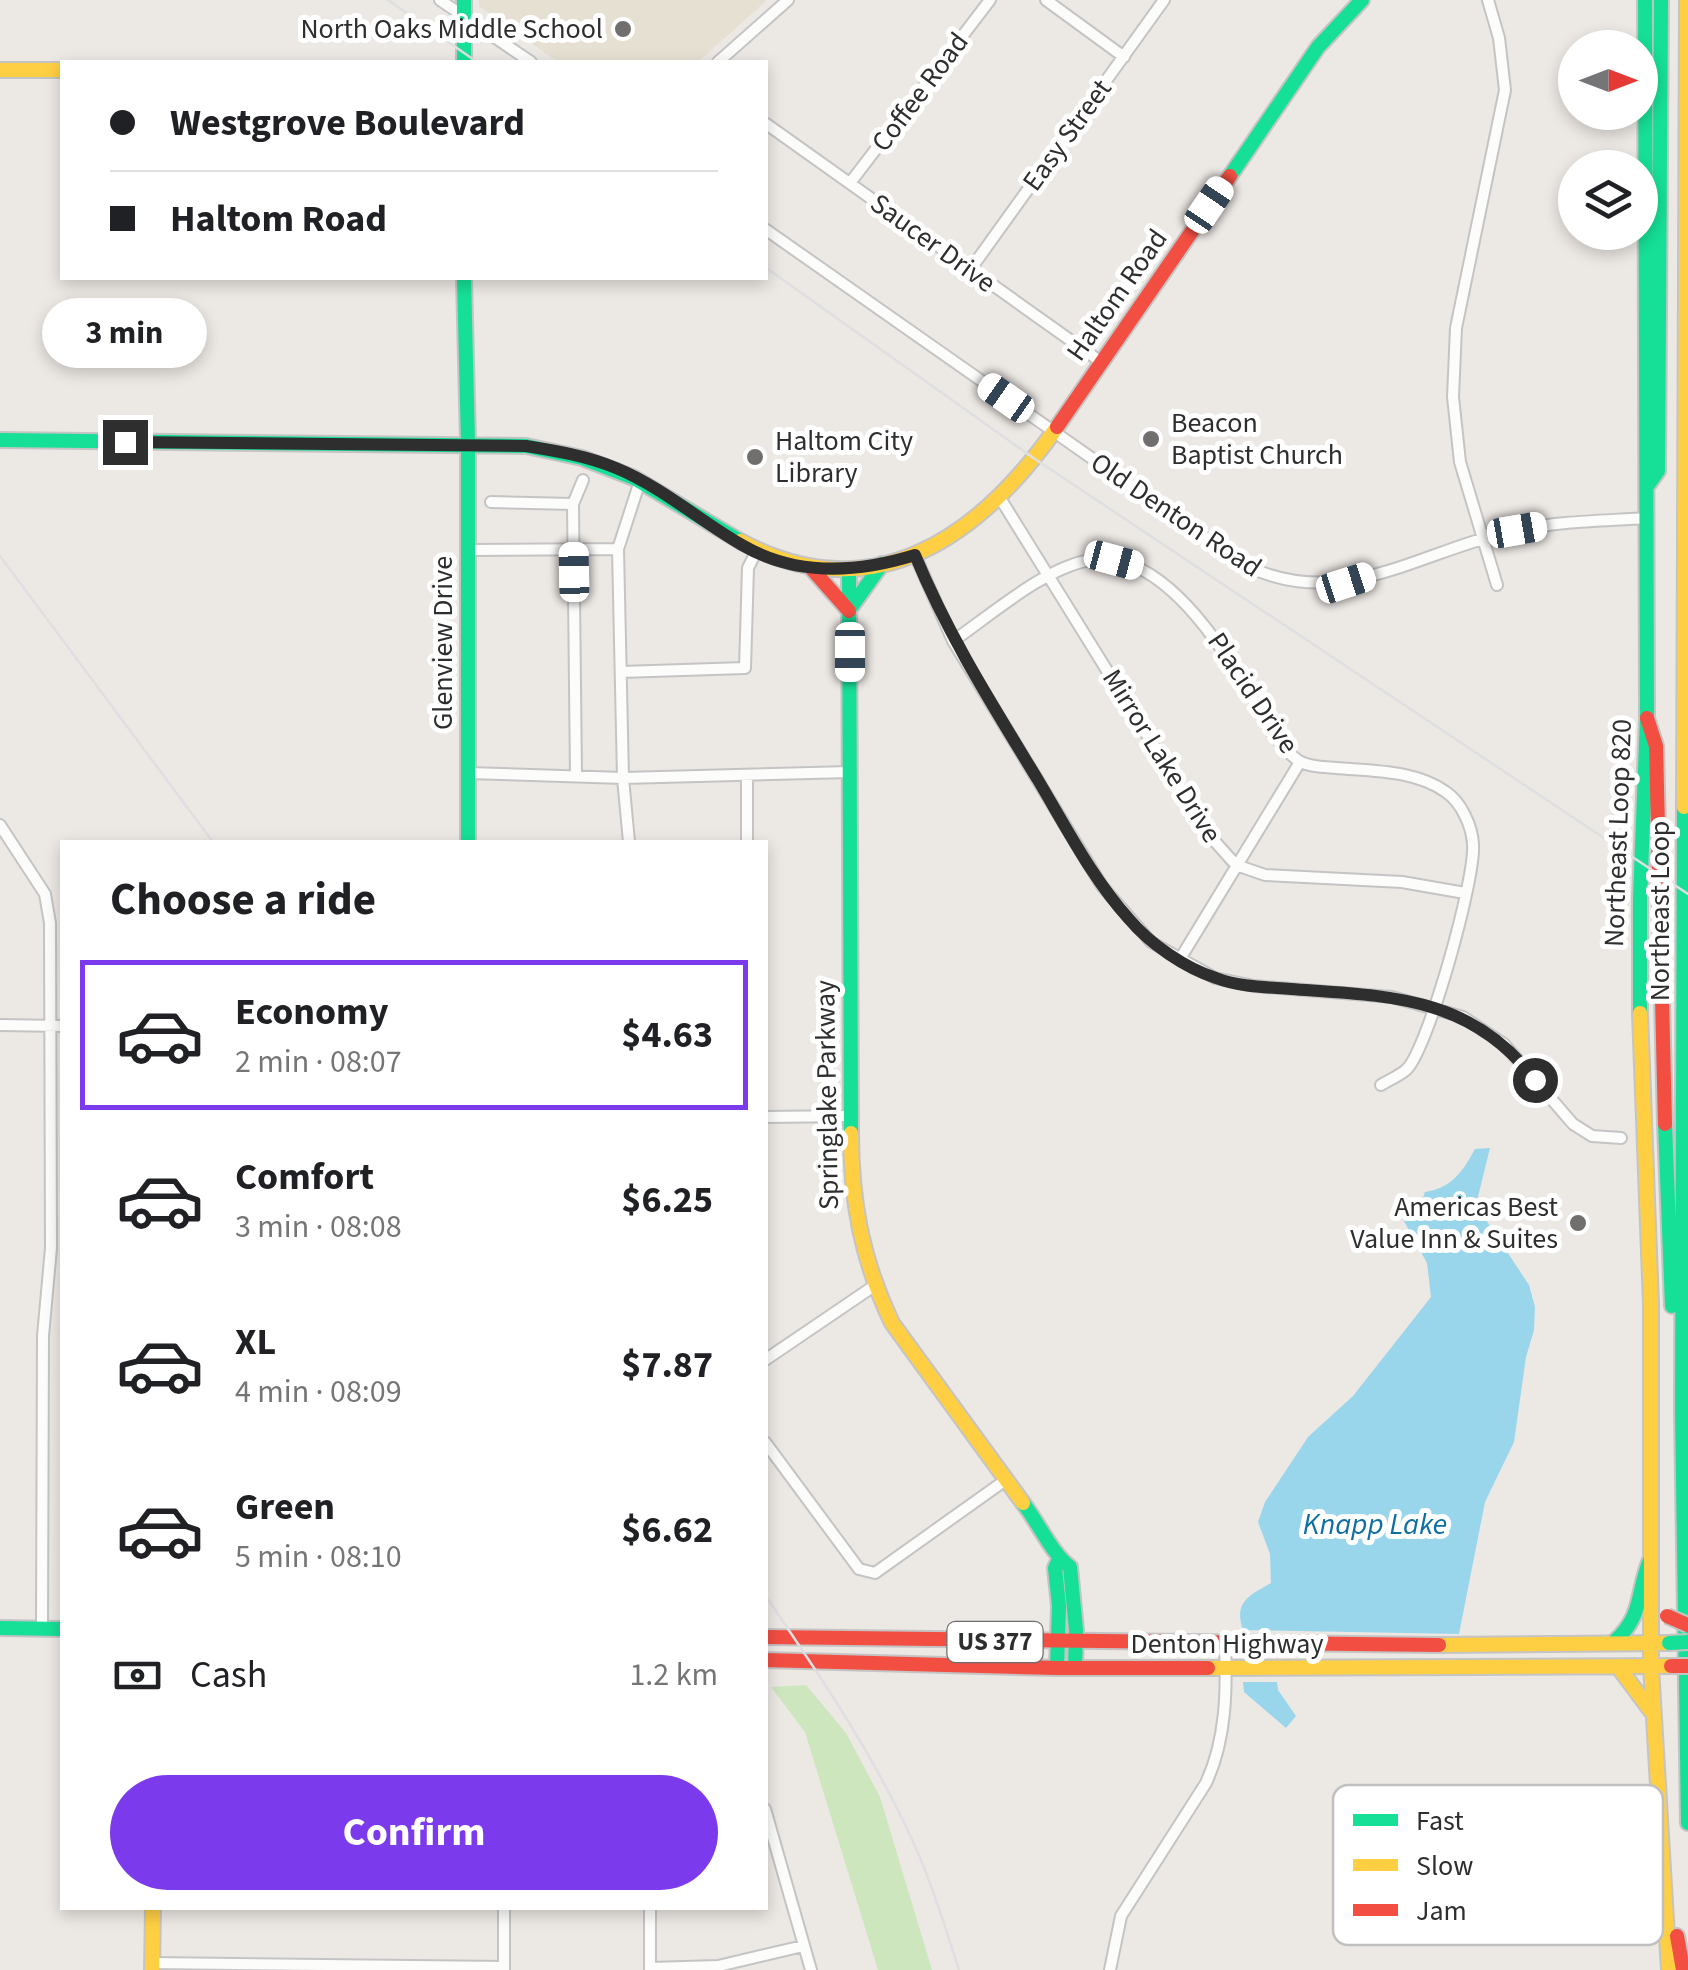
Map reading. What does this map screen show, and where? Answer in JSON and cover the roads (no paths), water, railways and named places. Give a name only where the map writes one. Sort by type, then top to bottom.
[{"type":"main road","points":[[464,0],[464,60]]},
{"type":"main road","name":"Haltom Road","points":[[0,440],[526,446],[569,453],[618,469],[756,552],[812,568],[850,570],[915,555],[957,534],[1000,498],[1101,362],[1318,47],[1362,0]]},
{"type":"main road","name":"Northeast Loop 820","points":[[1645,0],[1643,333],[1648,518],[1640,1006],[1651,1305],[1650,1643],[1658,1785]]},
{"type":"main road","points":[[1648,485],[1658,471],[1661,0]]},
{"type":"main road","name":"Northeast Loop","points":[[1687,0],[1682,1410],[1688,1823]]},
{"type":"main road","points":[[0,70],[60,70]]},
{"type":"main road","name":"Glenview Drive","points":[[464,280],[468,840]]},
{"type":"main road","points":[[812,568],[850,611],[882,564]]},
{"type":"main road","name":"Springlake Parkway","points":[[850,570],[851,1116],[855,1230],[874,1286],[892,1323],[1045,1532],[1059,1559],[1070,1567],[1075,1668]]},
{"type":"main road","points":[[1647,718],[1656,746],[1674,1389],[1682,1410]]},
{"type":"main road","points":[[1057,1668],[1059,1606],[1055,1568],[1059,1559]]},
{"type":"main road","points":[[1614,1642],[1636,1620],[1642,1606],[1643,1574],[1650,1560]]},
{"type":"main road","points":[[1650,1594],[1667,1616],[1688,1624]]},
{"type":"main road","points":[[0,1628],[60,1629]]},
{"type":"main road","name":"Denton Highway","points":[[768,1637],[1224,1644],[1688,1642]]},
{"type":"main road","points":[[1526,1668],[1539,1658],[1544,1644]]},
{"type":"main road","name":"Denton Highway","points":[[768,1660],[1057,1668],[1688,1666]]},
{"type":"main road","points":[[1619,1668],[1646,1700],[1653,1716]]},
{"type":"main road","name":"Northeast Loop 820","points":[[1663,1854],[1668,1872],[1669,1914]]},
{"type":"main road","points":[[152,1966],[153,1910]]},
{"type":"main road","points":[[1669,1914],[1669,1970]]},
{"type":"main road","points":[[1669,1914],[1683,1970]]},
{"type":"street","points":[[440,0],[528,60]]},
{"type":"street","points":[[720,60],[788,0]]},
{"type":"street","name":"Coffee Road","points":[[850,184],[990,0]]},
{"type":"street","points":[[1046,0],[1124,57]]},
{"type":"street","name":"Easy Street","points":[[970,270],[1164,0]]},
{"type":"street","points":[[1488,0],[1499,38],[1505,90],[1466,272],[1452,380],[1460,462],[1497,585]]},
{"type":"street","name":"Saucer Drive","points":[[768,125],[1101,362]]},
{"type":"street","name":"Old Denton Road","points":[[768,231],[1244,564],[1269,577],[1306,584],[1346,583],[1482,538],[1552,524],[1648,518]]},
{"type":"street","points":[[576,776],[573,504],[583,480]]},
{"type":"street","points":[[630,840],[623,778],[618,549],[640,481]]},
{"type":"street","name":"Mirror Lake Drive","points":[[1000,498],[1208,835],[1236,865],[1266,875],[1402,882],[1466,893]]},
{"type":"street","points":[[490,502],[573,504]]},
{"type":"street","points":[[468,550],[618,549]]},
{"type":"street","points":[[621,672],[745,668],[748,568],[756,552]]},
{"type":"street","points":[[915,555],[953,641],[1102,886],[1151,942],[1215,978],[1254,986],[1392,996],[1462,1017],[1504,1044],[1573,1124],[1592,1136],[1620,1138]]},
{"type":"street","name":"Placid Drive","points":[[953,641],[1050,576],[1089,560],[1114,560],[1136,566],[1210,629],[1279,741],[1300,762],[1399,774],[1426,781],[1448,793],[1461,808],[1474,846],[1466,893],[1436,1007],[1408,1068],[1381,1084]]},
{"type":"street","points":[[1180,959],[1300,762]]},
{"type":"street","points":[[468,773],[623,778],[850,772]]},
{"type":"street","points":[[747,775],[748,840]]},
{"type":"street","points":[[0,825],[45,894],[58,1026],[51,1248],[43,1336],[42,1629]]},
{"type":"street","points":[[0,1025],[58,1026]]},
{"type":"street","points":[[768,1117],[851,1116]]},
{"type":"street","points":[[768,1358],[874,1286]]},
{"type":"street","points":[[768,1446],[859,1569],[874,1573],[1007,1479]]},
{"type":"street","points":[[1110,1970],[1121,1916],[1206,1783],[1215,1762],[1222,1726],[1224,1644]]},
{"type":"street","points":[[768,1819],[812,1970]]},
{"type":"street","points":[[152,1966],[504,1968],[504,1910]]},
{"type":"street","points":[[650,1910],[650,1969],[718,1966],[803,1946]]},
{"type":"water","name":"Knapp Lake","points":[[1490,1148],[1476,1205],[1529,1285],[1535,1307],[1534,1330],[1526,1357],[1514,1442],[1485,1502],[1459,1634],[1243,1630],[1240,1613],[1245,1600],[1271,1583],[1270,1554],[1258,1522],[1265,1502],[1308,1437],[1353,1396],[1431,1297],[1427,1263],[1394,1203],[1419,1210],[1425,1192],[1443,1187],[1456,1177],[1475,1149]]},
{"type":"water","points":[[1243,1682],[1277,1682],[1278,1690],[1296,1716],[1286,1728],[1244,1692]]},
{"type":"railway","points":[[388,0],[474,60]]},
{"type":"railway","points":[[768,269],[1032,457],[1688,894]]},
{"type":"railway","points":[[0,556],[212,840]]},
{"type":"railway","points":[[768,1600],[888,1790],[926,1874],[959,1970]]},
{"type":"place","name":"North Oaks Middle School","points":[[623,29]]},
{"type":"place","name":"Beacon Baptist Church","points":[[1151,439]]},
{"type":"place","name":"Haltom City Library","points":[[755,457]]},
{"type":"place","name":"Americas Best Value Inn & Suites","points":[[1578,1223]]}]
